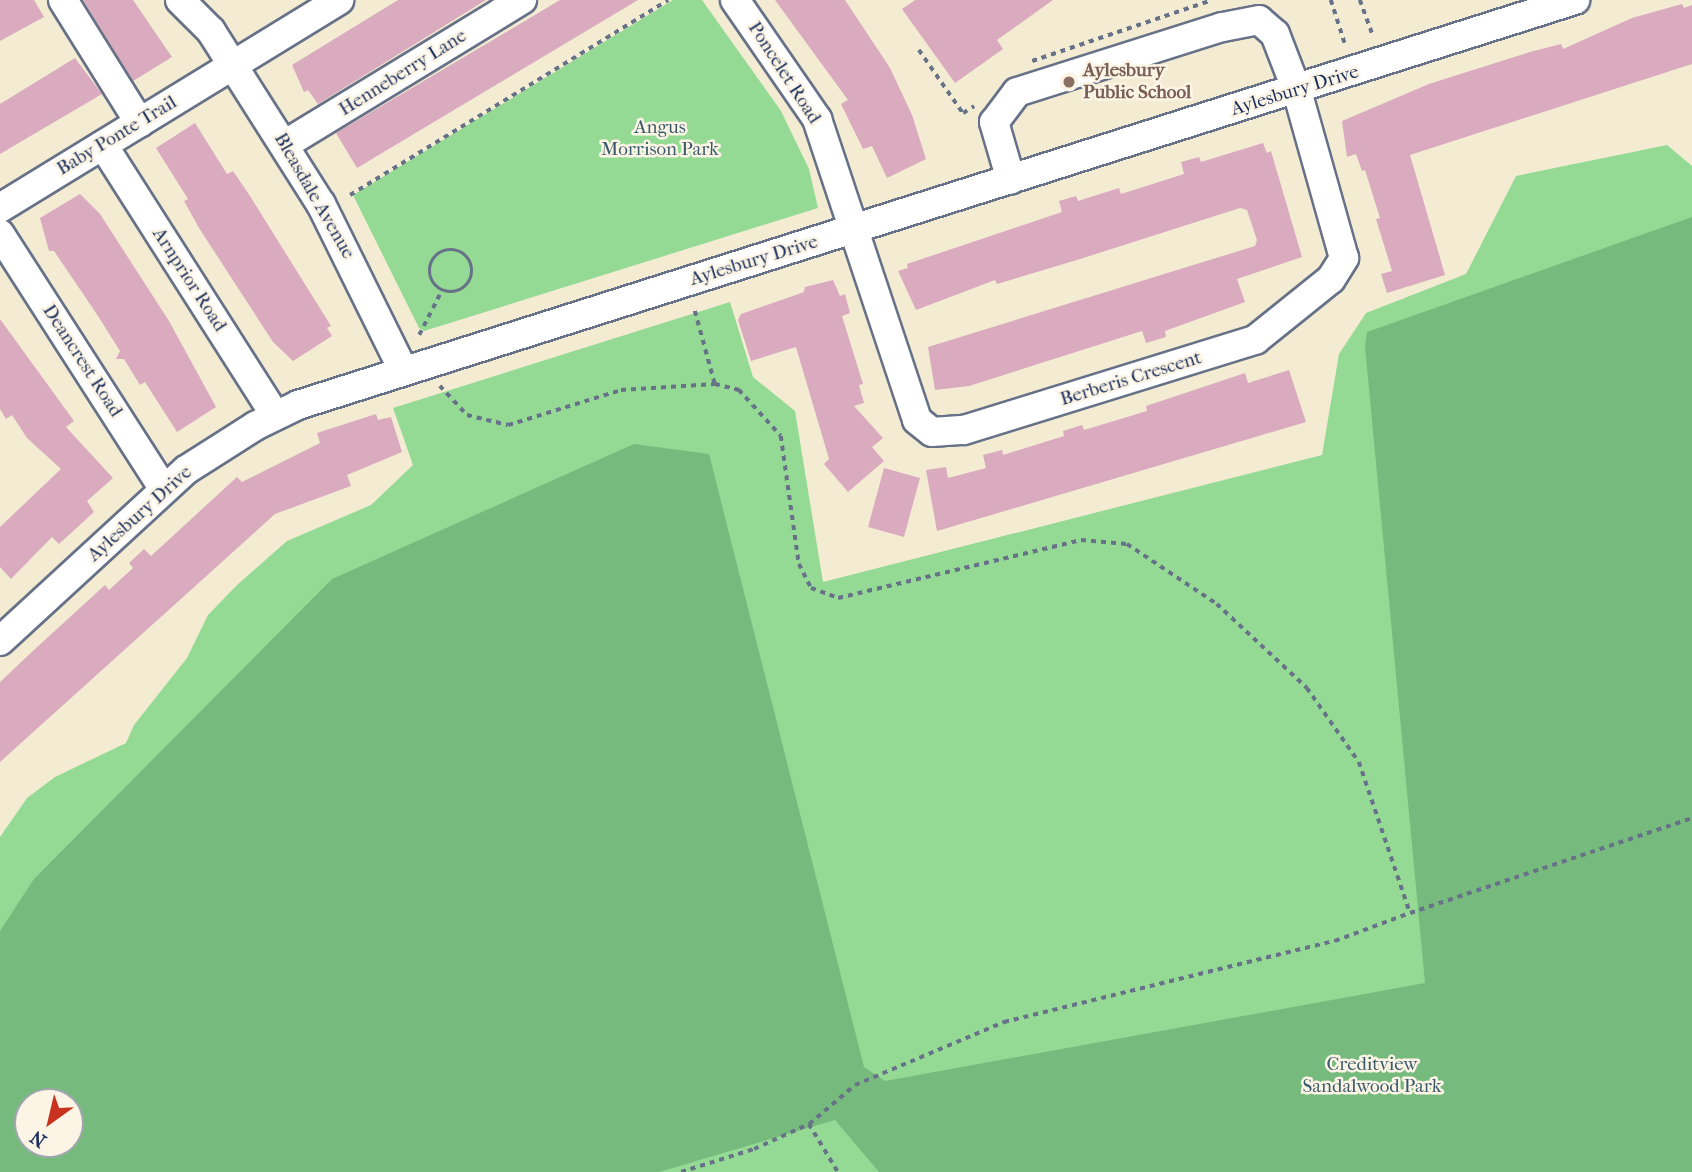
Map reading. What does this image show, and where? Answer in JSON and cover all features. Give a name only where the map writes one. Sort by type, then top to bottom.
[{"type":"street","points":[[63,0],[140,123]]},
{"type":"street","name":"Bleasdale Avenue","points":[[180,0],[211,31],[234,65],[342,240],[403,370]]},
{"type":"street","name":"Bleasdale Avenue","points":[[204,0],[211,31]]},
{"type":"street","name":"Henneberry Lane","points":[[284,145],[522,0]]},
{"type":"street","name":"Poncelet Road","points":[[735,0],[817,119],[856,229]]},
{"type":"street","name":"Aylesbury Drive","points":[[6,625],[186,470],[275,415],[403,370],[1297,91],[1575,0]]},
{"type":"street","name":"Baby Ponte Trail","points":[[0,208],[332,2]]},
{"type":"street","name":"Berberis Crescent","points":[[856,229],[917,420],[923,426],[940,433],[964,430],[1255,340],[1339,270],[1344,245],[1297,91],[1268,24],[1248,19],[1017,92],[993,122],[1011,180]]},
{"type":"street","name":"Arnprior Road","points":[[103,145],[275,415]]},
{"type":"street","name":"Deancrest Road","points":[[0,233],[164,489]]},
{"type":"path","points":[[350,195],[668,0]]},
{"type":"path","points":[[1331,0],[1345,44]]},
{"type":"path","points":[[1360,0],[1373,36]]},
{"type":"path","points":[[919,50],[963,113],[980,102]]},
{"type":"path","points":[[443,251],[456,251],[468,258],[470,278],[462,288],[442,289],[430,274],[432,260],[443,251]]},
{"type":"path","points":[[419,335],[442,289]]},
{"type":"path","points":[[695,311],[715,383]]},
{"type":"path","points":[[437,381],[447,399],[467,415],[508,425],[621,390],[715,383],[739,390],[781,436],[799,564],[811,588],[838,598],[1081,541],[1126,544],[1217,604],[1307,688],[1359,761],[1410,914]]},
{"type":"path","points":[[681,1172],[754,1149],[809,1124],[855,1085],[1004,1021],[1335,941],[1692,818]]},
{"type":"path","points":[[809,1124],[838,1172]]},
{"type":"green space","name":"Angus Morrison Park","points":[[673,0],[702,0],[781,111],[809,169],[818,208],[424,331],[419,328],[353,195]]},
{"type":"green space","name":"Creditview Sandalwood Park","points":[[1667,145],[1692,166],[1692,1172],[0,1172],[0,837],[27,798],[55,777],[126,743],[134,725],[187,658],[208,615],[237,585],[287,541],[371,505],[413,465],[393,408],[730,302],[753,377],[795,411],[823,582],[1322,455],[1339,354],[1366,313],[1466,274],[1516,176]]},
{"type":"green space","name":"Creditview Sandalwood Park","points":[[1692,217],[1692,1172],[879,1172],[835,1120],[659,1172],[0,1172],[0,931],[34,879],[332,579],[634,444],[709,454],[864,1067],[885,1081],[1425,983],[1365,346],[1367,332]]},
{"type":"building","points":[[0,0],[34,0],[44,17],[0,41]]},
{"type":"building","points":[[83,0],[133,0],[172,57],[133,81]]},
{"type":"building","points":[[398,0],[486,0],[318,104],[308,90],[304,92],[292,65]]},
{"type":"building","points":[[560,0],[638,0],[357,168],[336,133]]},
{"type":"building","points":[[775,0],[845,0],[890,68],[912,115],[926,159],[887,178],[872,146],[863,149],[841,104],[848,100]]},
{"type":"building","points":[[915,0],[1053,0],[997,40],[1003,49],[955,83],[902,9]]},
{"type":"building","points":[[1682,4],[1684,8],[1692,5],[1692,64],[1410,155],[1445,275],[1387,293],[1381,274],[1392,271],[1376,219],[1380,218],[1365,170],[1362,171],[1356,154],[1347,157],[1342,121],[1429,84],[1530,52],[1561,44],[1563,49],[1632,18]]},
{"type":"building","points":[[75,58],[102,94],[0,154],[0,104]]},
{"type":"building","points":[[195,123],[227,174],[233,171],[250,196],[331,326],[327,328],[332,336],[293,361],[273,342],[199,228],[184,201],[188,199],[156,148]]},
{"type":"building","points":[[1263,143],[1267,153],[1271,151],[1302,257],[1237,279],[1245,302],[1165,331],[1166,337],[1146,343],[1142,331],[969,386],[935,390],[928,347],[1255,246],[1257,240],[1247,210],[1240,208],[997,284],[995,280],[916,310],[898,271],[908,268],[907,264],[1062,212],[1059,201],[1076,196],[1078,201],[1119,188],[1121,194],[1184,174],[1181,162],[1199,157],[1201,162]]},
{"type":"building","points":[[80,194],[100,214],[169,321],[216,407],[177,432],[145,382],[140,385],[124,359],[116,359],[120,351],[54,251],[49,251],[40,218]]},
{"type":"building","points":[[833,280],[840,296],[845,294],[850,313],[842,316],[863,384],[859,385],[864,403],[854,406],[883,438],[872,447],[884,461],[848,492],[824,464],[829,459],[796,347],[751,361],[738,320],[741,314],[804,292],[805,287]]},
{"type":"building","points":[[0,319],[74,421],[66,427],[113,478],[87,501],[94,512],[59,544],[52,537],[11,579],[0,567],[0,527],[61,469],[27,438],[12,415],[6,419],[0,409]]},
{"type":"building","points":[[1289,370],[1306,422],[937,531],[926,470],[946,467],[948,478],[986,468],[983,455],[1002,450],[1003,455],[1064,436],[1063,431],[1082,425],[1084,430],[1147,411],[1146,406],[1245,373],[1248,383]]},
{"type":"building","points":[[376,414],[378,420],[391,417],[402,452],[347,475],[351,486],[275,514],[0,762],[0,682],[35,649],[105,585],[109,590],[133,568],[129,563],[144,549],[151,556],[237,477],[242,482],[320,443],[317,433]]},
{"type":"building","points":[[884,468],[920,478],[904,537],[868,527]]},
{"type":"place","name":"Aylesbury Public School","points":[[1069,82]]}]
